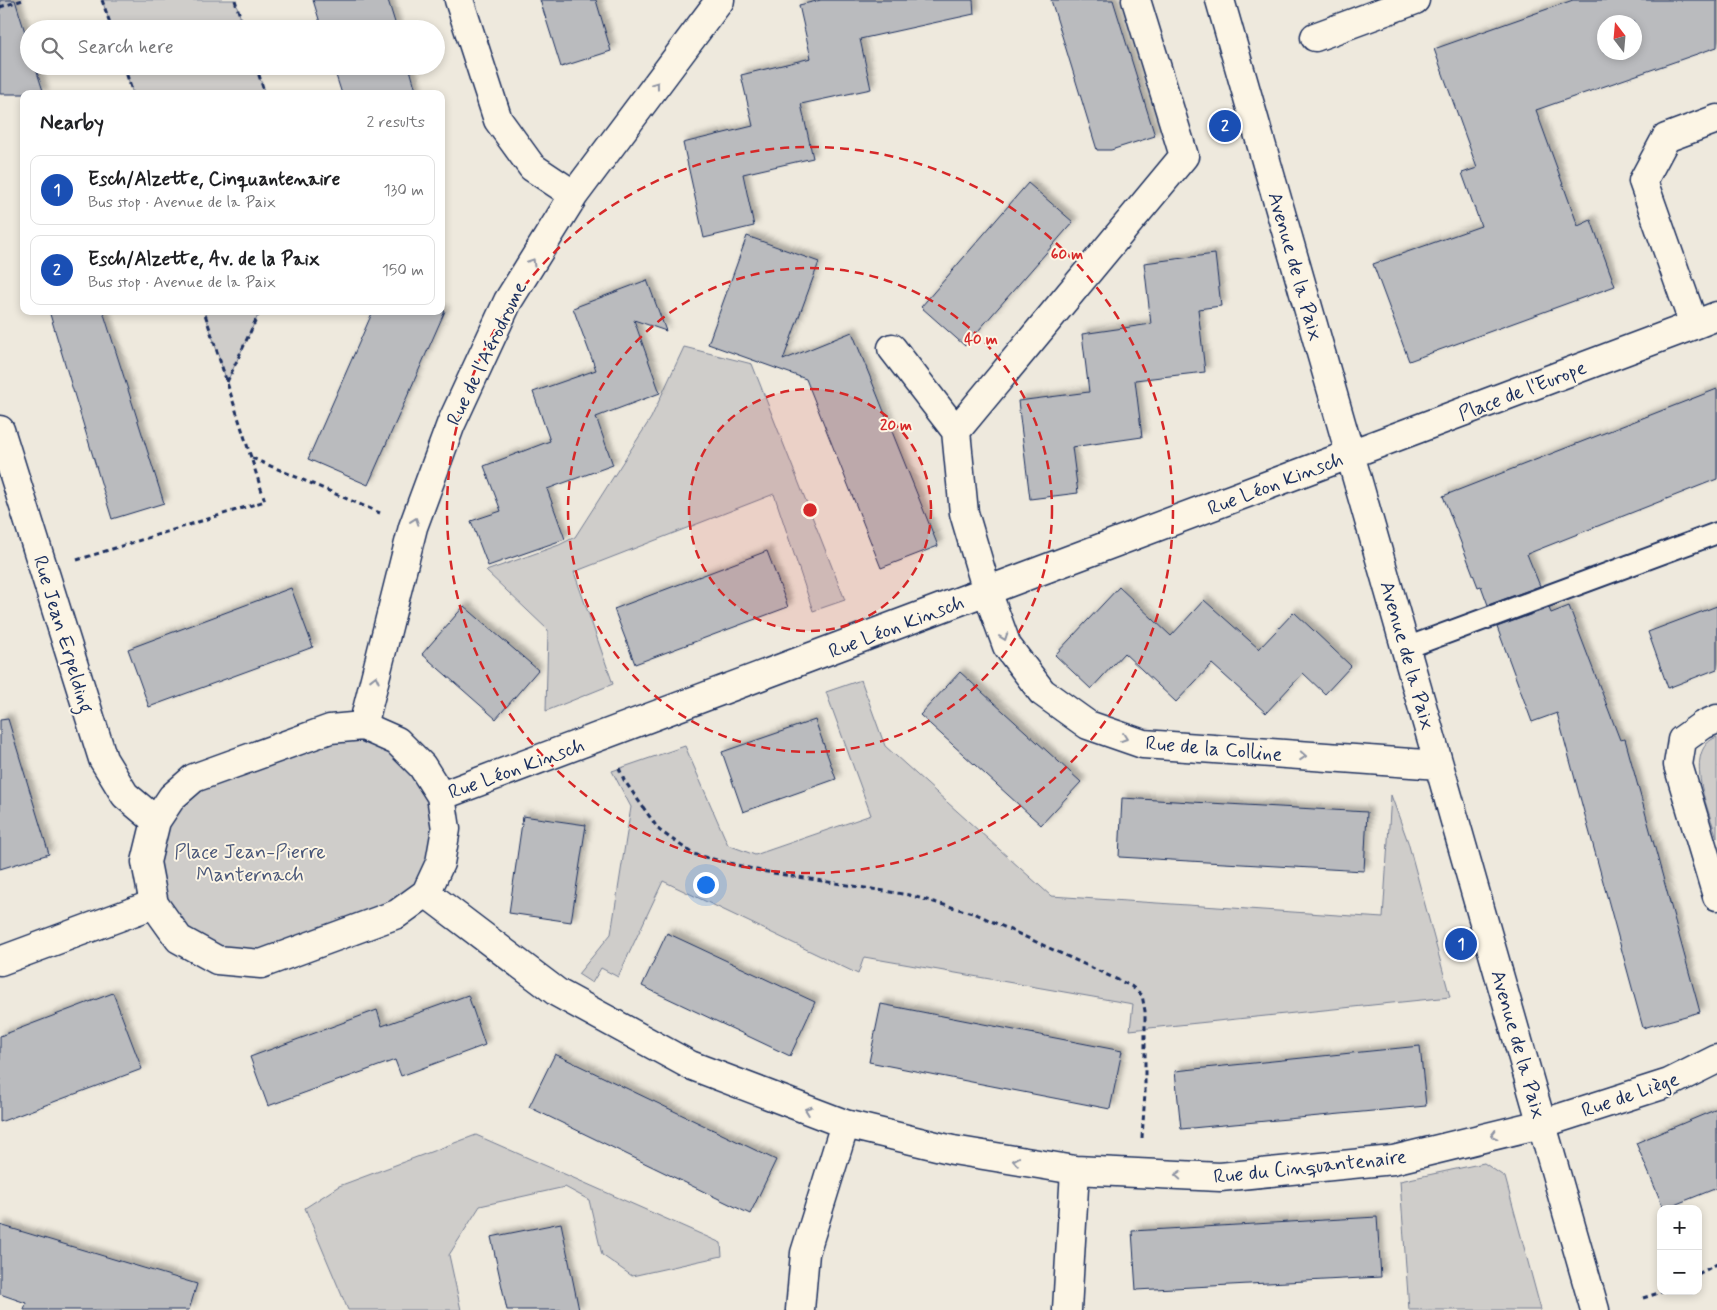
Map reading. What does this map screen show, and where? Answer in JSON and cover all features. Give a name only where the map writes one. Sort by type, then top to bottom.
[{"type":"street","points":[[459,0],[498,120],[532,167],[574,195]]},
{"type":"street","name":"Rue de l'Aérodrome","points":[[363,726],[413,527],[451,424],[508,301],[574,195],[720,0]]},
{"type":"street","points":[[892,348],[956,431],[1184,156],[1136,0]]},
{"type":"street","name":"Avenue de la Paix","points":[[1220,0],[1595,1310]]},
{"type":"street","points":[[1315,37],[1415,0]]},
{"type":"street","name":"Place de l'Europe","points":[[1350,455],[1705,320],[1644,181],[1666,138],[1717,119]]},
{"type":"street","name":"Rue Jean Erpelding","points":[[0,430],[103,759],[126,796],[156,821]]},
{"type":"street","name":"Rue de la Colline","points":[[956,431],[964,513],[987,591],[1007,646],[1042,692],[1088,725],[1143,744],[1439,765]]},
{"type":"street","name":"Rue Léon Kinsch","points":[[441,796],[1350,455]]},
{"type":"street","points":[[1717,720],[1703,725],[1682,740],[1678,765],[1717,896]]},
{"type":"street","points":[[363,726],[397,741],[422,766],[441,796],[446,829],[440,863],[426,894],[397,914],[261,964],[217,960],[179,939],[154,904],[146,862],[156,821],[172,797],[194,778],[330,729],[363,726]]},
{"type":"street","name":"Rue du Cinquantenaire","points":[[426,894],[558,993],[690,1066],[845,1124],[953,1150],[1076,1170],[1220,1177],[1393,1160],[1541,1124]]},
{"type":"street","points":[[0,961],[154,904]]},
{"type":"street","name":"Rue de Liège","points":[[1541,1124],[1669,1084],[1717,1059]]},
{"type":"street","points":[[800,1310],[805,1253],[845,1124]]},
{"type":"street","points":[[1067,1310],[1076,1170]]},
{"type":"lane","points":[[1406,648],[1717,533]]},
{"type":"path","points":[[0,7],[23,0]]},
{"type":"path","points":[[102,0],[109,20]]},
{"type":"path","points":[[235,0],[241,20]]},
{"type":"path","points":[[127,75],[132,90]]},
{"type":"path","points":[[259,75],[264,90]]},
{"type":"path","points":[[44,570],[265,501],[205,315]]},
{"type":"path","points":[[227,382],[258,315]]},
{"type":"path","points":[[252,458],[413,527]]},
{"type":"path","points":[[604,735],[624,780],[659,830],[693,854],[761,872],[909,896],[976,914],[1131,986],[1142,995],[1145,1011],[1145,1093],[1140,1174]]},
{"type":"path","points":[[1702,1272],[1717,1264]]},
{"type":"path","points":[[1643,1298],[1657,1294]]},
{"type":"green space","points":[[102,0],[235,0],[241,20],[109,20]]},
{"type":"green space","points":[[127,75],[259,75],[264,90],[132,90]]},
{"type":"green space","points":[[205,315],[258,315],[227,382]]},
{"type":"green space","points":[[684,347],[752,364],[845,600],[813,611],[774,494],[574,572],[613,684],[546,711],[548,630],[486,571],[559,545],[575,537],[651,418]]},
{"type":"green space","points":[[861,680],[885,746],[1051,896],[1383,918],[1391,795],[1408,842],[1450,997],[1130,1030],[1133,1004],[864,957],[858,974],[663,881],[618,977],[601,968],[592,983],[578,974],[611,934],[631,807],[612,771],[685,746],[728,845],[755,855],[871,815],[826,692]]},
{"type":"green space","name":"Place Jean-Pierre Manternach","points":[[363,726],[441,796],[426,893],[261,964],[217,960],[154,904],[156,821],[172,797]]},
{"type":"green space","points":[[1717,737],[1717,838],[1704,798],[1699,768],[1701,755],[1706,744]]},
{"type":"green space","points":[[476,1135],[721,1243],[722,1256],[632,1276],[602,1255],[589,1200],[565,1187],[480,1206],[449,1255],[461,1310],[348,1310],[305,1208],[339,1186]]},
{"type":"green space","points":[[1484,1163],[1505,1177],[1541,1310],[1409,1310],[1400,1181]]},
{"type":"building","points":[[0,0],[15,0],[21,20],[20,75],[38,75],[43,90],[20,90],[20,94],[0,94]]},
{"type":"building","points":[[313,0],[388,0],[394,20],[319,20]]},
{"type":"building","points":[[540,0],[596,0],[611,51],[561,67]]},
{"type":"building","points":[[821,0],[973,0],[974,14],[860,39],[871,89],[801,104],[813,158],[743,174],[754,226],[704,238],[683,143],[753,126],[741,75],[811,58],[799,5]]},
{"type":"building","points":[[1051,0],[1113,0],[1155,136],[1111,150],[1097,150]]},
{"type":"building","points":[[1573,0],[1717,0],[1717,47],[1536,110],[1578,226],[1591,220],[1615,286],[1409,361],[1373,264],[1481,226],[1462,173],[1477,168],[1434,49]]},
{"type":"building","points":[[336,75],[412,75],[416,90],[341,90]]},
{"type":"building","points":[[1028,183],[1073,222],[965,346],[921,307]]},
{"type":"building","points":[[747,236],[819,262],[783,360],[852,332],[938,546],[881,568],[806,379],[708,344]]},
{"type":"building","points":[[1215,254],[1221,306],[1198,309],[1205,372],[1135,380],[1142,437],[1072,447],[1078,493],[1030,499],[1018,401],[1089,392],[1082,334],[1151,324],[1144,263]]},
{"type":"building","points":[[647,280],[666,331],[634,320],[660,393],[596,417],[613,465],[547,489],[565,539],[488,566],[471,521],[501,511],[484,466],[550,441],[533,392],[596,370],[573,308]]},
{"type":"building","points":[[50,315],[104,315],[164,503],[112,519]]},
{"type":"building","points":[[371,315],[443,315],[368,485],[308,459]]},
{"type":"building","points":[[1717,389],[1717,479],[1527,554],[1540,586],[1488,605],[1481,586],[1478,587],[1443,496]]},
{"type":"building","points":[[767,551],[788,607],[635,664],[614,609]]},
{"type":"building","points":[[1119,587],[1171,636],[1204,600],[1259,649],[1294,612],[1351,666],[1325,694],[1303,673],[1266,713],[1212,664],[1176,702],[1124,653],[1091,689],[1055,655]]},
{"type":"building","points":[[291,588],[313,647],[149,707],[128,649]]},
{"type":"building","points":[[464,606],[538,670],[496,719],[422,654]]},
{"type":"building","points":[[1569,606],[1620,740],[1625,739],[1700,1012],[1643,1028],[1557,713],[1532,722],[1497,627],[1549,608],[1551,613]]},
{"type":"building","points":[[1717,606],[1717,669],[1668,688],[1648,632]]},
{"type":"building","points":[[960,672],[1081,782],[1041,825],[920,715]]},
{"type":"building","points":[[8,719],[49,854],[0,869],[0,720]]},
{"type":"building","points":[[815,720],[836,779],[743,812],[722,752]]},
{"type":"building","points":[[1122,798],[1367,812],[1364,871],[1119,857]]},
{"type":"building","points":[[523,816],[586,825],[571,922],[509,913]]},
{"type":"building","points":[[667,933],[815,1002],[790,1056],[642,986]]},
{"type":"building","points":[[113,993],[142,1069],[0,1122],[0,1036]]},
{"type":"building","points":[[468,995],[485,1045],[401,1076],[395,1060],[268,1106],[250,1057],[377,1010],[382,1026]]},
{"type":"building","points":[[881,1004],[1122,1051],[1110,1109],[869,1062]]},
{"type":"building","points":[[1420,1046],[1426,1106],[1181,1129],[1175,1071]]},
{"type":"building","points":[[555,1054],[776,1160],[750,1214],[529,1107]]},
{"type":"building","points":[[1717,1109],[1717,1188],[1674,1205],[1662,1205],[1636,1143]]},
{"type":"building","points":[[1377,1217],[1381,1277],[1136,1290],[1132,1231]]},
{"type":"building","points":[[561,1223],[579,1310],[507,1310],[491,1237]]},
{"type":"building","points":[[0,1225],[197,1284],[189,1310],[24,1310],[26,1303],[0,1294]]},
{"type":"place","name":"Esch/Alzette, Av. de la Paix","points":[[1225,126]]},
{"type":"place","name":"Esch/Alzette, Cinquantenaire","points":[[1461,944]]}]
